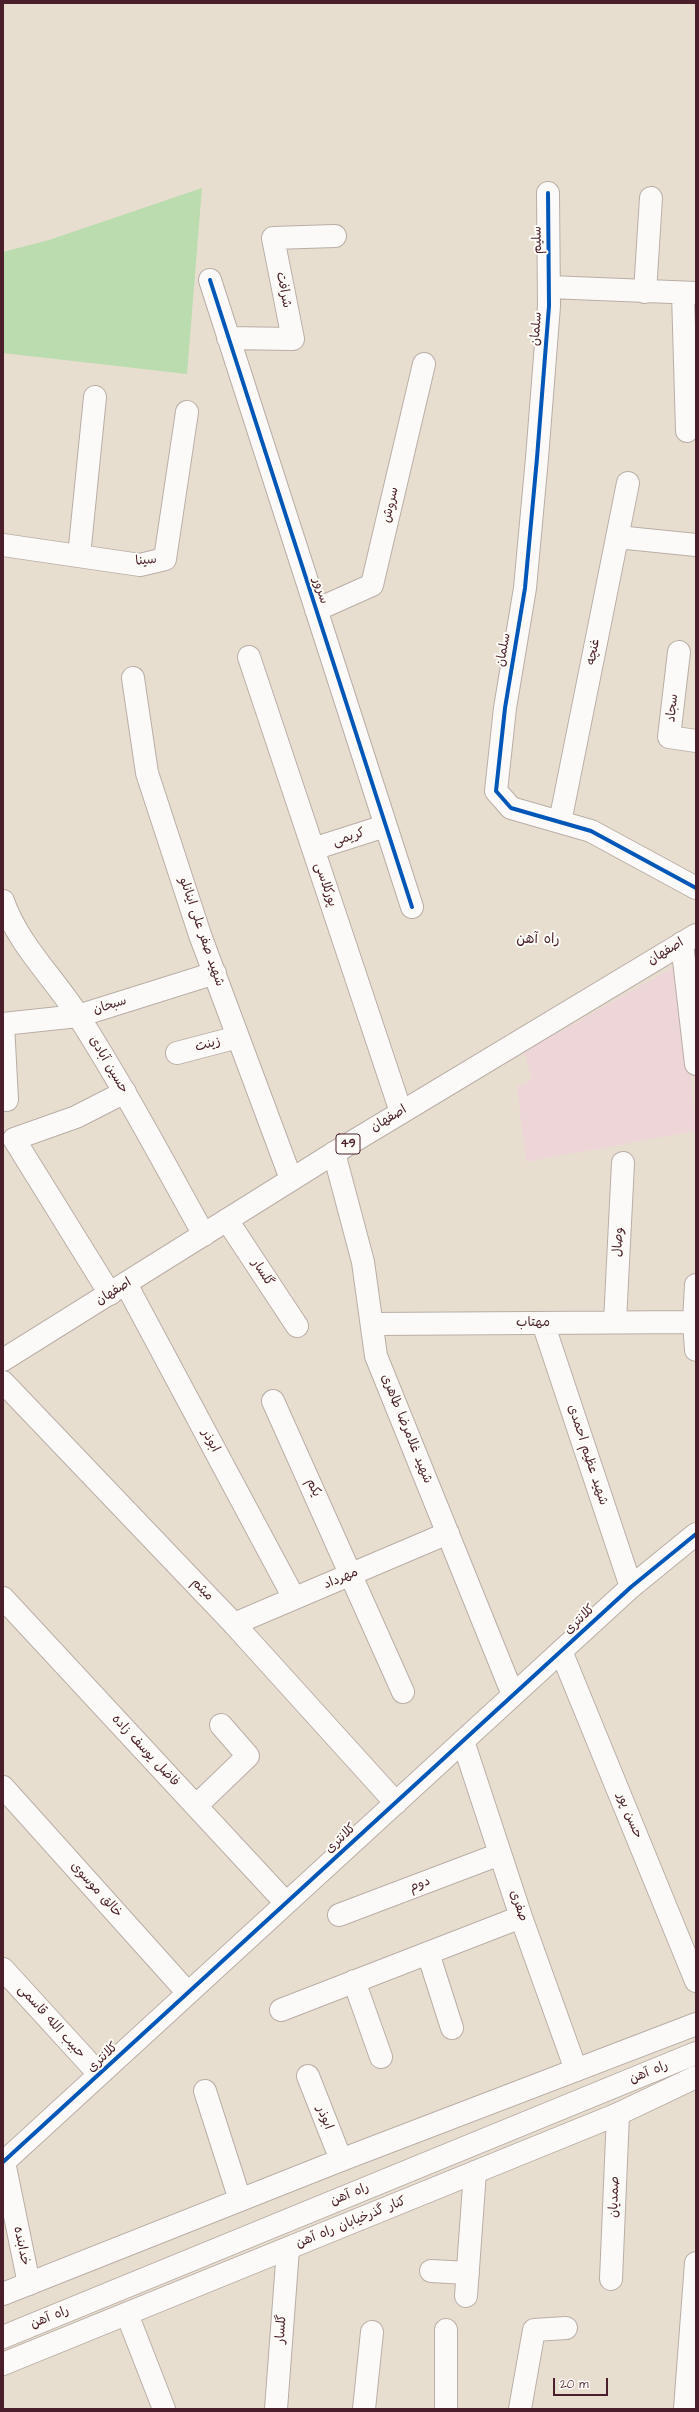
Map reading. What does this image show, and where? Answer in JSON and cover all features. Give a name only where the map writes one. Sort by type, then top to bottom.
[{"type":"street","name":"سلیم","points":[[548,193],[549,287]]},
{"type":"street","points":[[645,292],[651,198]]},
{"type":"street","name":"شرافت","points":[[228,338],[293,339],[273,238],[335,236]]},
{"type":"street","name":"سرور","points":[[210,280],[412,907]]},
{"type":"street","points":[[549,287],[690,293],[687,431]]},
{"type":"street","name":"سلمان","points":[[549,287],[539,443],[525,588],[505,708],[496,791],[511,808],[591,831],[696,888]]},
{"type":"street","name":"سروش","points":[[316,610],[372,585],[424,364]]},
{"type":"street","points":[[80,556],[95,397]]},
{"type":"street","name":"سینا","points":[[3,545],[140,565],[165,559],[187,412]]},
{"type":"street","name":"غنچه","points":[[560,822],[628,483]]},
{"type":"street","points":[[617,537],[696,545]]},
{"type":"street","name":"سجاد","points":[[679,652],[669,737],[696,741]]},
{"type":"street","name":"پورکلاسی","points":[[249,657],[401,1112]]},
{"type":"street","name":"شهید صفر علی اینانلو","points":[[133,678],[148,773],[215,973],[291,1179]]},
{"type":"street","name":"کریمی","points":[[313,849],[385,826]]},
{"type":"street","name":"حسین آبادی","points":[[3,901],[10,922],[78,1016],[125,1092],[204,1235]]},
{"type":"street","points":[[689,939],[696,1064]]},
{"type":"street","name":"اصفهان","points":[[3,1360],[334,1152],[689,939]]},
{"type":"street","name":"سبحان","points":[[3,1024],[78,1016],[215,973]]},
{"type":"street","points":[[3,1024],[7,1100]]},
{"type":"street","name":"زینت","points":[[177,1053],[238,1037]]},
{"type":"street","name":"ابوذر","points":[[125,1092],[76,1117],[14,1139],[118,1289],[294,1598]]},
{"type":"street","name":"شهید غلامرضا طاهری","points":[[334,1152],[363,1262],[376,1356],[513,1695]]},
{"type":"street","name":"وصال","points":[[615,1322],[623,1163]]},
{"type":"street","name":"گلسار","points":[[227,1220],[297,1326]]},
{"type":"street","points":[[696,1284],[694,1322],[696,1350]]},
{"type":"street","name":"مهتاب","points":[[372,1324],[694,1322]]},
{"type":"street","name":"شهید عظیم احمدی","points":[[543,1323],[631,1587]]},
{"type":"street","name":"میثم","points":[[3,1382],[234,1624],[396,1803]]},
{"type":"street","name":"یکم","points":[[273,1401],[352,1574]]},
{"type":"street","name":"مهرداد","points":[[234,1624],[448,1533]]},
{"type":"street","name":"کلانتری","points":[[3,2162],[631,1587],[696,1534]]},
{"type":"street","points":[[352,1574],[404,1692]]},
{"type":"street","name":"فاضل یوسف زاده","points":[[3,1598],[286,1903]]},
{"type":"street","name":"حسن پور","points":[[561,1651],[696,1981]]},
{"type":"street","points":[[196,1806],[248,1756],[221,1725]]},
{"type":"street","name":"صفری","points":[[463,1741],[521,1917],[576,2070]]},
{"type":"street","name":"خالق موسوی","points":[[3,1787],[188,1993]]},
{"type":"street","name":"دوم","points":[[339,1915],[500,1854]]},
{"type":"street","points":[[281,2010],[521,1917]]},
{"type":"street","points":[[428,1953],[452,2028]]},
{"type":"street","name":"حبیب الله قاسمی","points":[[3,1969],[99,2074]]},
{"type":"street","points":[[354,1982],[381,2057]]},
{"type":"street","points":[[3,2294],[341,2160],[696,2024]]},
{"type":"street","name":"راه آهن","points":[[3,2336],[696,2053]]},
{"type":"street","name":"ابوذر","points":[[308,2076],[341,2160]]},
{"type":"street","name":"کنار گذرخیابان راه آهن","points":[[3,2364],[618,2114],[696,2077]]},
{"type":"street","points":[[205,2091],[240,2200]]},
{"type":"street","name":"صمدیان","points":[[611,2279],[618,2114]]},
{"type":"street","name":"خدابنده","points":[[3,2162],[29,2284]]},
{"type":"street","points":[[466,2296],[475,2172]]},
{"type":"street","name":"گلسار","points":[[276,2409],[288,2249]]},
{"type":"street","points":[[685,2409],[696,2263]]},
{"type":"street","points":[[431,2271],[468,2273]]},
{"type":"street","points":[[127,2314],[164,2409]]},
{"type":"street","points":[[520,2409],[534,2330],[566,2328]]},
{"type":"street","points":[[446,2330],[446,2409]]},
{"type":"street","points":[[364,2409],[372,2332]]},
{"type":"shaded area","points":[[679,964],[696,1131],[526,1162],[517,1087],[532,1079],[524,1052]]},
{"type":"green space","points":[[202,188],[187,374],[3,353],[3,252],[49,240]]},
{"type":"cycle path","points":[[548,193],[549,306],[537,458],[525,588],[505,708],[496,791],[511,808],[591,831],[696,888]]},
{"type":"cycle path","points":[[210,280],[412,907]]},
{"type":"cycle path","points":[[3,2162],[631,1587],[696,1534]]},
{"type":"district","name":"راه آهن","points":[[538,940]]}]
